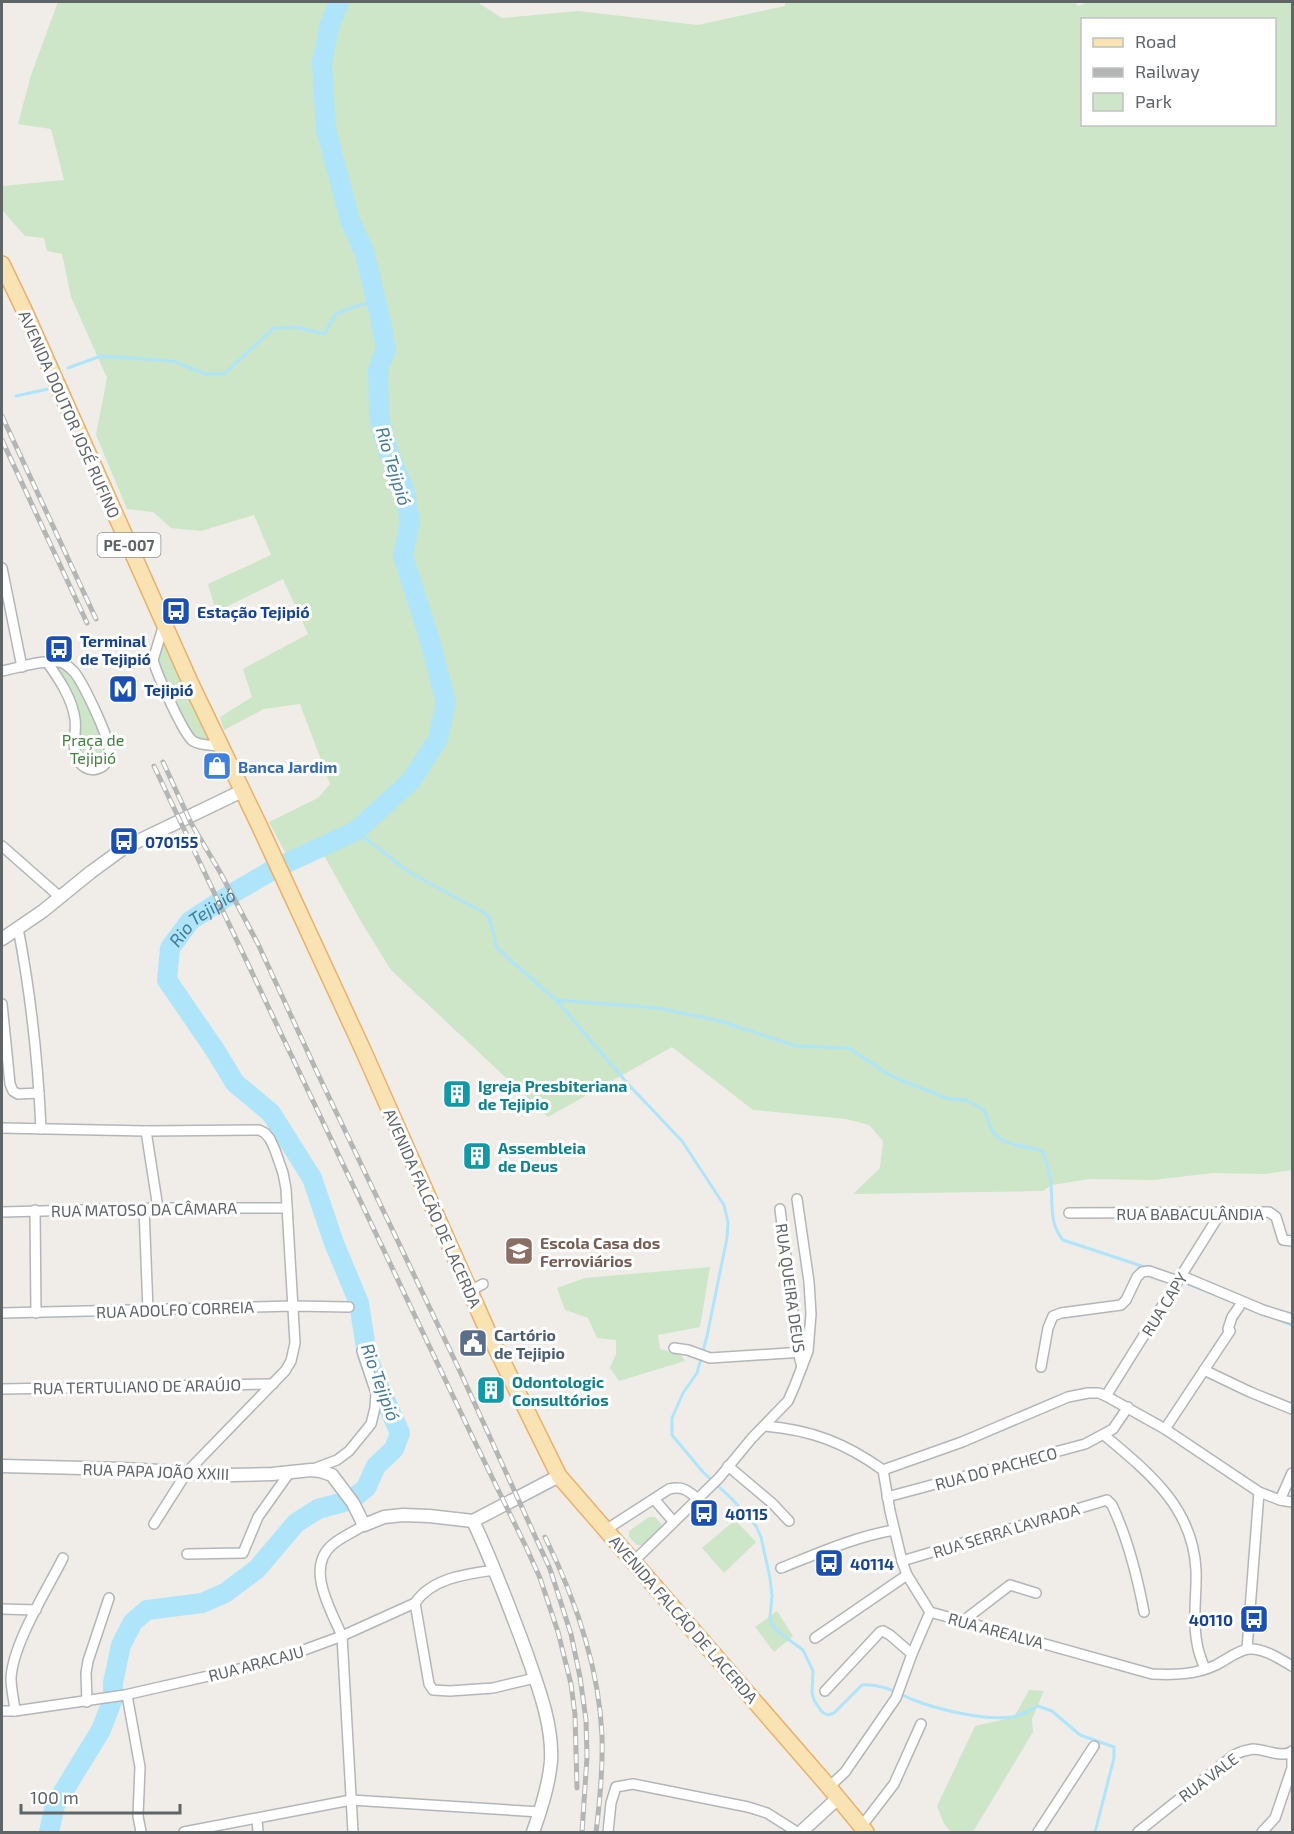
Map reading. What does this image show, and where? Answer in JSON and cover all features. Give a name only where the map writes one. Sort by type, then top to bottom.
[{"type":"main road","name":"AVENIDA DOUTOR JOSÉ RUFINO","points":[[2,264],[191,684],[280,870]]},
{"type":"main road","name":"AVENIDA FALCÃO DE LACERDA","points":[[280,870],[477,1288],[488,1332],[559,1476],[864,1830]]},
{"type":"street","points":[[2,568],[22,667]]},
{"type":"street","points":[[164,624],[153,660],[175,711],[186,734],[195,742],[221,746]]},
{"type":"street","points":[[2,671],[47,662],[60,662],[71,669],[108,743],[110,756],[108,761],[97,769],[90,770],[79,761],[74,744],[75,719],[70,703],[57,675],[47,662]]},
{"type":"street","points":[[2,939],[124,848],[243,791]]},
{"type":"street","points":[[2,846],[60,897]]},
{"type":"street","points":[[18,928],[33,1017],[41,1129]]},
{"type":"street","points":[[2,1004],[9,1075],[13,1092],[18,1094],[39,1093]]},
{"type":"street","points":[[2,1128],[146,1131],[250,1130],[265,1133],[275,1150],[283,1173],[287,1208],[294,1354],[285,1371],[187,1472],[154,1524]]},
{"type":"street","points":[[146,1131],[158,1208]]},
{"type":"street","name":"RUA QUEIRA DEUS","points":[[634,1561],[719,1478],[788,1401],[802,1367],[811,1314],[809,1282],[797,1198]]},
{"type":"street","points":[[144,1208],[148,1310]]},
{"type":"street","name":"RUA MATOSO DA CÂMARA","points":[[2,1212],[144,1208],[287,1208]]},
{"type":"street","name":"RUA QUEIRA DEUS","points":[[780,1209],[803,1352]]},
{"type":"street","points":[[34,1210],[36,1313]]},
{"type":"street","name":"RUA CAPY","points":[[1106,1396],[1221,1212]]},
{"type":"street","name":"RUA BABACULÂNDIA","points":[[1069,1213],[1272,1213],[1276,1216],[1283,1240],[1293,1241]]},
{"type":"street","points":[[1041,1367],[1048,1328],[1053,1316],[1061,1312],[1120,1305],[1126,1300],[1137,1276],[1142,1272],[1149,1271],[1180,1279],[1293,1319]]},
{"type":"street","name":"RUA ADOLFO CORREIA","points":[[2,1313],[293,1306],[349,1307]]},
{"type":"street","points":[[1165,1429],[1230,1331],[1228,1329],[1232,1317],[1239,1307]]},
{"type":"street","points":[[675,1348],[716,1358],[803,1352]]},
{"type":"street","name":"RUA PAPA JOÃO XXIII","points":[[311,1470],[337,1460],[349,1451],[371,1424],[376,1393],[362,1351]]},
{"type":"street","points":[[1203,1370],[1293,1409]]},
{"type":"street","name":"RUA TERTULIANO DE ARAÚJO","points":[[2,1389],[273,1383]]},
{"type":"street","points":[[765,1426],[788,1428],[823,1437],[861,1454],[883,1470],[962,1442],[1068,1397],[1099,1393],[1165,1429],[1259,1492],[1293,1502]]},
{"type":"street","points":[[1128,1407],[1113,1429],[1104,1435],[1159,1483],[1188,1531],[1195,1558],[1196,1637],[1205,1669]]},
{"type":"street","name":"RUA DO PACHECO","points":[[887,1497],[1085,1444],[1104,1435]]},
{"type":"street","name":"RUA PAPA JOÃO XXIII","points":[[2,1466],[256,1475],[320,1471],[332,1475],[353,1503],[364,1525]]},
{"type":"street","points":[[728,1466],[773,1504],[789,1521]]},
{"type":"street","name":"RUA AREALVA","points":[[883,1470],[902,1561],[907,1575],[930,1612],[1152,1674],[1178,1675],[1205,1669],[1247,1649]]},
{"type":"street","points":[[187,1554],[243,1553],[258,1517],[291,1472]]},
{"type":"street","points":[[1280,1500],[1293,1473]]},
{"type":"street","points":[[353,1833],[342,1636],[328,1606],[321,1581],[320,1566],[324,1554],[332,1545],[364,1525],[384,1517],[429,1516],[473,1521],[559,1476]]},
{"type":"street","points":[[607,1529],[669,1489],[678,1487],[701,1496]]},
{"type":"street","points":[[1259,1492],[1247,1649],[1267,1653],[1293,1666]]},
{"type":"street","points":[[654,1499],[673,1521]]},
{"type":"street","name":"RUA SERRA LAVRADA","points":[[902,1561],[1100,1502],[1110,1501],[1129,1548],[1144,1612]]},
{"type":"street","points":[[473,1521],[535,1678],[545,1713],[551,1761],[533,1833]]},
{"type":"street","points":[[781,1568],[845,1542],[894,1530]]},
{"type":"street","points":[[15,1711],[11,1680],[13,1662],[19,1645],[63,1558]]},
{"type":"street","name":"RUA ARACAJU","points":[[2,1711],[126,1695],[274,1661],[342,1636],[416,1604],[421,1595],[437,1584],[470,1574],[494,1570]]},
{"type":"street","points":[[815,1638],[907,1575]]},
{"type":"street","points":[[963,1621],[1010,1585],[1035,1593]]},
{"type":"street","points":[[89,1701],[86,1673],[88,1661],[110,1598]]},
{"type":"street","points":[[416,1604],[429,1684],[433,1690],[493,1688],[535,1678]]},
{"type":"street","points":[[2,1609],[36,1610]]},
{"type":"street","points":[[608,1833],[611,1803],[616,1787],[626,1785],[645,1786],[748,1807],[767,1814],[799,1833],[834,1793],[845,1772],[896,1698],[930,1612]]},
{"type":"street","points":[[825,1691],[880,1632],[890,1635],[912,1654]]},
{"type":"street","points":[[126,1695],[140,1767],[138,1826],[141,1833]]},
{"type":"street","points":[[864,1830],[894,1784],[921,1724]]},
{"type":"street","points":[[1038,1833],[1094,1746]]},
{"type":"street","name":"RUA VALE","points":[[1138,1833],[1234,1755],[1251,1749],[1291,1752]]},
{"type":"street","points":[[1262,1833],[1275,1818],[1292,1768],[1291,1752]]},
{"type":"street","points":[[184,1833],[351,1800],[540,1812]]},
{"type":"street","points":[[257,1819],[258,1833]]},
{"type":"green space","points":[[58,2],[477,2],[502,18],[578,11],[698,25],[785,6],[785,2],[1075,2],[1078,6],[1088,2],[1292,2],[1292,1170],[1265,1174],[1213,1173],[1153,1180],[1089,1179],[1052,1185],[1043,1191],[853,1194],[880,1168],[883,1141],[869,1125],[846,1119],[753,1110],[672,1047],[548,1117],[391,970],[322,852],[286,854],[269,822],[318,798],[330,784],[300,704],[264,709],[224,730],[220,717],[252,697],[243,669],[308,634],[283,579],[216,612],[208,584],[271,555],[254,515],[201,531],[171,528],[153,512],[127,509],[96,435],[107,378],[71,297],[62,254],[47,251],[44,238],[25,236],[2,210],[2,186],[64,180],[51,129],[18,124],[31,75]]},
{"type":"green space","points":[[163,633],[210,744],[198,743],[185,730],[153,659]]},
{"type":"green space","name":"Praça de Tejipió","points":[[49,661],[75,671],[111,754],[98,768],[78,761],[74,718]]},
{"type":"green space","points":[[710,1267],[700,1327],[658,1335],[660,1349],[681,1355],[685,1361],[619,1381],[610,1368],[616,1354],[616,1340],[597,1338],[588,1318],[565,1310],[557,1288],[585,1278]]},
{"type":"green space","points":[[649,1517],[655,1517],[662,1528],[644,1545],[637,1545],[629,1537],[629,1531]]},
{"type":"green space","points":[[735,1520],[756,1542],[724,1573],[702,1548]]},
{"type":"green space","points":[[777,1611],[793,1636],[774,1652],[755,1627]]},
{"type":"green space","points":[[1029,1690],[1044,1691],[1032,1719],[1033,1732],[973,1832],[951,1832],[944,1824],[937,1806],[975,1726],[1014,1717]]},
{"type":"waterway","name":"Rio Tejipió","points":[[49,1832],[55,1805],[101,1730],[113,1699],[113,1683],[121,1645],[133,1622],[147,1610],[202,1603],[225,1593],[257,1569],[296,1523],[318,1509],[351,1500],[366,1488],[376,1466],[394,1449],[400,1433],[367,1355],[359,1303],[334,1243],[312,1178],[271,1113],[235,1083],[167,980],[170,948],[190,921],[276,868],[356,831],[411,781],[438,739],[446,703],[429,637],[403,556],[410,521],[405,492],[388,451],[379,416],[378,370],[386,349],[381,321],[365,254],[350,220],[326,129],[322,62],[330,25],[339,2]]},
{"type":"waterway","points":[[68,368],[101,356],[173,361],[206,374],[224,374],[274,328],[296,327],[324,334],[336,314],[376,301]]},
{"type":"waterway","points":[[16,396],[48,389]]},
{"type":"waterway","points":[[356,831],[409,872],[488,915],[497,948],[556,1000],[628,1084],[682,1141],[724,1205],[728,1222],[727,1238],[707,1336],[697,1373],[683,1393],[672,1418],[672,1435],[703,1472],[756,1526],[761,1537],[770,1578],[772,1625],[803,1650],[813,1671],[814,1700],[822,1712],[828,1715],[834,1713],[862,1685],[875,1685],[933,1707],[974,1716],[1012,1717],[1038,1706],[1052,1711],[1080,1735],[1114,1747],[1114,1758],[1095,1832]]},
{"type":"waterway","points":[[557,1000],[658,1008],[720,1021],[796,1046],[849,1048],[891,1076],[949,1099],[966,1100],[984,1110],[992,1130],[999,1138],[1043,1152],[1051,1181],[1052,1214],[1063,1240],[1148,1268]]},
{"type":"waterway","points":[[1183,1282],[1226,1299]]},
{"type":"waterway","points":[[1272,1317],[1292,1325]]},
{"type":"railway","points":[[2,416],[96,619]]},
{"type":"railway","points":[[2,440],[87,623]]},
{"type":"railway","points":[[163,762],[191,823],[258,944],[458,1367],[550,1569],[571,1634],[586,1720],[587,1757],[582,1832]]},
{"type":"railway","points":[[154,766],[540,1578],[558,1632],[571,1684],[575,1715],[577,1788]]},
{"type":"railway","points":[[545,1537],[566,1584],[584,1634],[596,1684],[602,1736],[601,1784],[596,1832]]},
{"type":"place","name":"Estação Tejipió","points":[[176,611]]},
{"type":"place","name":"Terminal de Tejipió","points":[[59,649]]},
{"type":"place","name":"Tejipió","points":[[123,689]]},
{"type":"place","name":"Banca Jardim","points":[[217,766]]},
{"type":"place","name":"070155","points":[[124,841]]},
{"type":"place","name":"Igreja Presbiteriana de Tejipio","points":[[457,1094]]},
{"type":"place","name":"Assembleia de Deus","points":[[477,1156]]},
{"type":"place","name":"Escola Casa dos Ferroviários","points":[[519,1251]]},
{"type":"place","name":"Cartório de Tejipio","points":[[473,1343]]},
{"type":"place","name":"Odontologic Consultórios","points":[[491,1390]]},
{"type":"place","name":"40115","points":[[704,1513]]},
{"type":"place","name":"40114","points":[[829,1563]]},
{"type":"place","name":"40110","points":[[1254,1619]]}]
